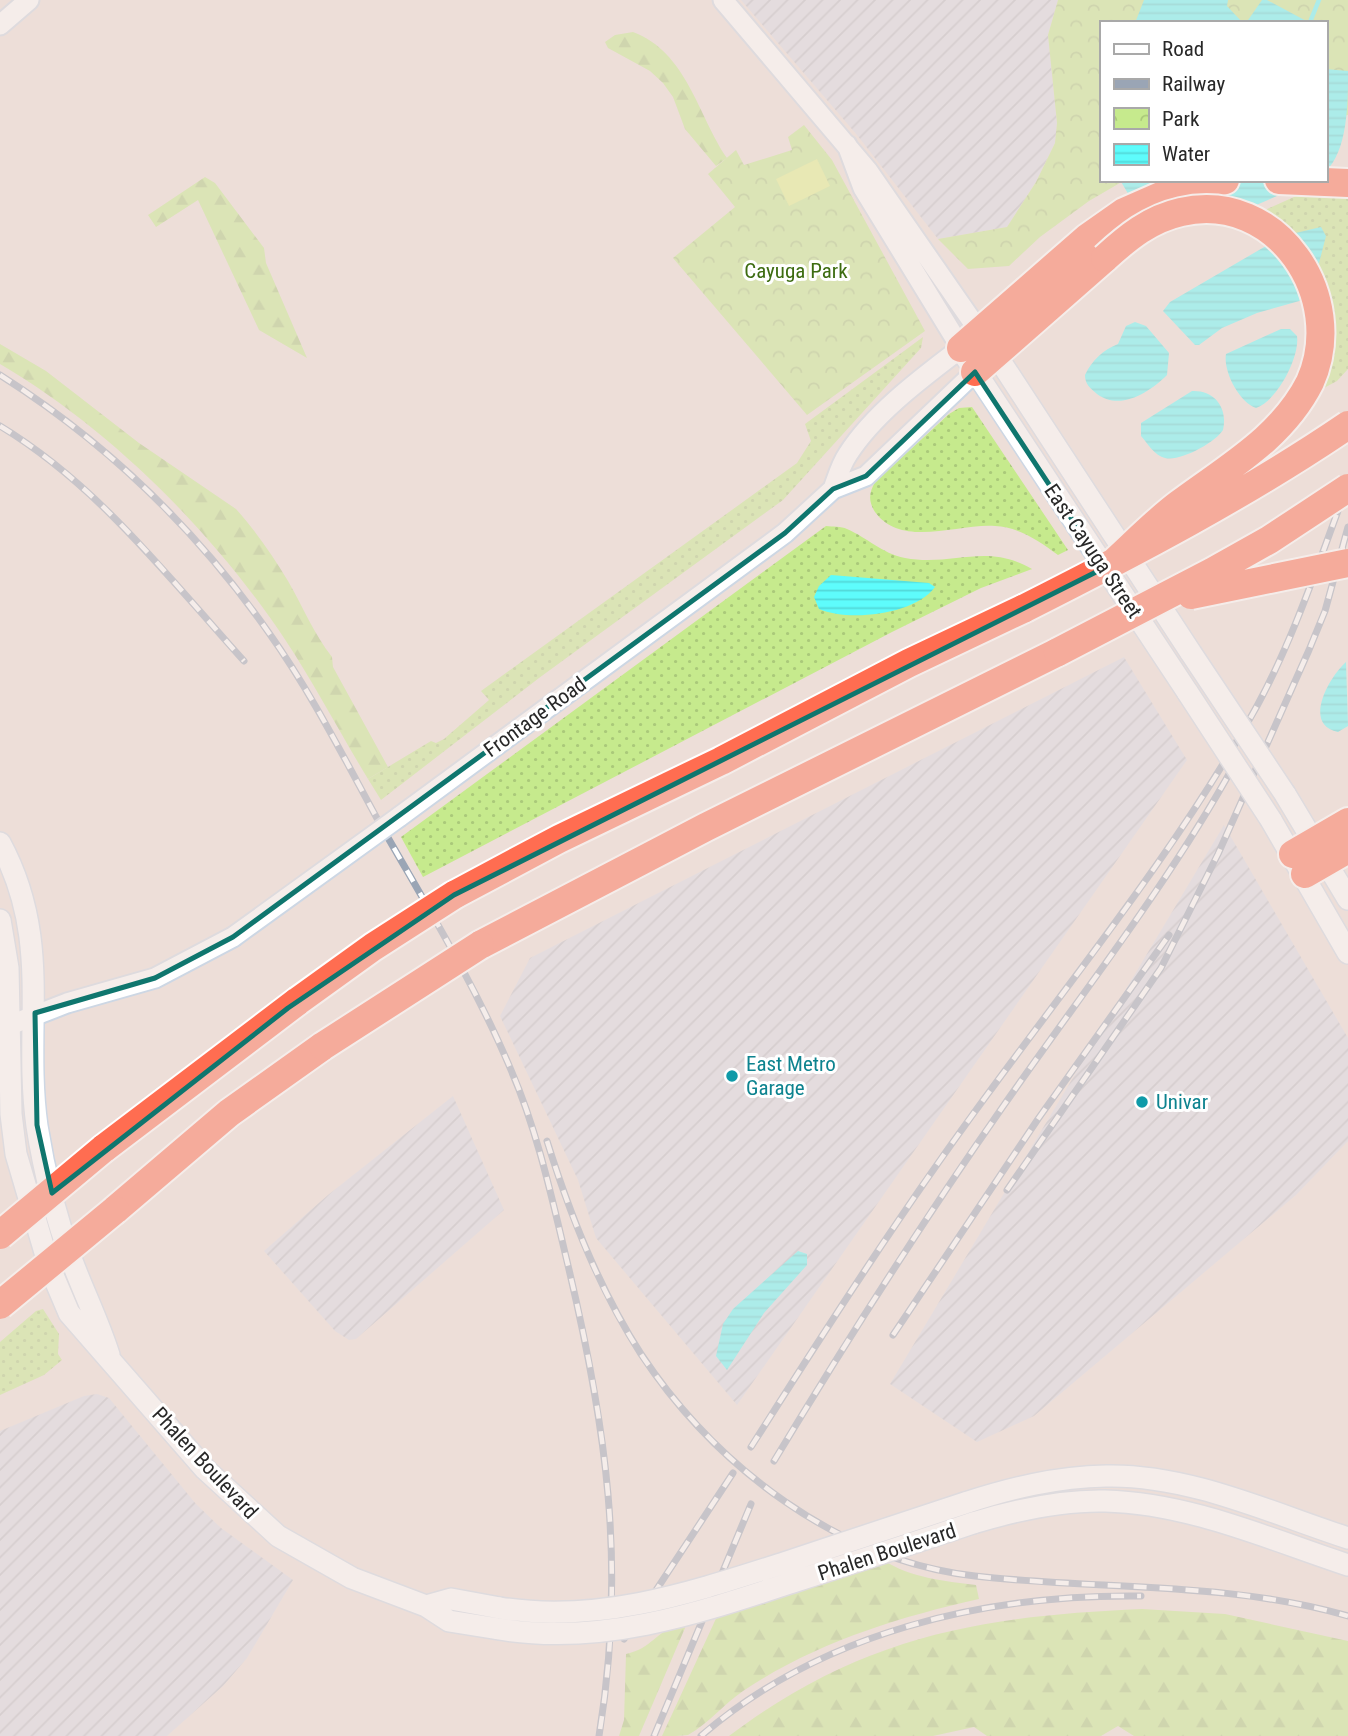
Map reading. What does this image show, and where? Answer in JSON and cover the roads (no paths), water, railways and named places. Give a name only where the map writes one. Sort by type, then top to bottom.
[{"type":"highway","points":[[972,351],[996,355],[1139,204],[1165,194],[1216,182]]},
{"type":"highway","points":[[1325,182],[1348,183]]},
{"type":"highway","points":[[972,351],[1096,248],[1172,214],[1208,210],[1244,215],[1289,244],[1308,270],[1319,300],[1323,324],[1318,360],[1310,382],[1278,427],[1242,459],[1178,505],[1112,564]]},
{"type":"highway","points":[[0,1235],[103,1149],[298,1001],[373,947],[454,895],[559,839],[721,761],[909,663],[1112,564],[1243,493],[1348,425]]},
{"type":"highway","points":[[0,1305],[229,1113],[323,1045],[480,945],[706,827],[1147,606],[1269,540],[1348,488]]},
{"type":"highway","points":[[1147,606],[1275,576],[1348,563]]},
{"type":"highway","points":[[1318,856],[1348,822]]},
{"type":"highway","points":[[0,1216],[50,1195]]},
{"type":"main road","name":"East Cayuga Street","points":[[972,351],[1271,820],[1318,856],[1325,910],[1348,953]]},
{"type":"main road","name":"East Cayuga Street","points":[[996,355],[1285,794],[1318,856],[1348,899]]},
{"type":"main road","points":[[0,843],[14,874],[29,926],[36,980],[35,1104],[42,1151],[63,1236],[110,1357]]},
{"type":"main road","name":"Phalen Boulevard","points":[[0,920],[8,968],[5,1027],[14,1138],[45,1253],[69,1313],[205,1469],[259,1521],[330,1567],[388,1593],[426,1606],[449,1621],[643,1604],[716,1585],[1022,1486],[1058,1479],[1108,1476],[1171,1483],[1206,1492],[1348,1538]]},
{"type":"main road","name":"Phalen Boulevard","points":[[500,1618],[528,1634],[569,1634],[658,1623],[723,1606],[974,1523],[1019,1510],[1066,1503],[1141,1503],[1191,1513],[1348,1565]]},
{"type":"street","name":"East Cayuga Street","points":[[723,0],[847,145],[972,351]]},
{"type":"street","points":[[0,25],[20,3]]},
{"type":"street","name":"Frontage Road","points":[[833,489],[848,454],[881,417],[923,376],[972,351]]},
{"type":"street","name":"Frontage Road","points":[[5,1027],[35,1013],[155,978],[233,937],[785,533],[833,489],[866,476],[972,351]]},
{"type":"water","points":[[1144,0],[1228,0],[1227,6],[1241,21],[1136,21]]},
{"type":"water","points":[[1262,0],[1267,0],[1306,21],[1247,21]]},
{"type":"water","points":[[1327,69],[1348,71],[1345,126],[1333,163],[1327,170]]},
{"type":"water","points":[[1121,182],[1309,182],[1240,212],[1146,224]]},
{"type":"water","points":[[1321,227],[1326,236],[1310,298],[1257,313],[1222,328],[1199,345],[1195,345],[1163,311],[1170,302],[1283,236]]},
{"type":"water","points":[[1135,322],[1146,326],[1169,353],[1167,375],[1134,398],[1115,401],[1106,399],[1090,388],[1085,375],[1098,356],[1118,344],[1126,326]]},
{"type":"water","points":[[1281,329],[1290,329],[1297,336],[1295,355],[1279,388],[1264,404],[1256,408],[1238,393],[1233,385],[1227,369],[1226,354]]},
{"type":"water","points":[[1192,391],[1200,391],[1218,402],[1224,414],[1223,430],[1213,440],[1188,454],[1172,458],[1161,457],[1141,436],[1141,423]]},
{"type":"water","points":[[831,575],[929,583],[935,587],[925,597],[897,610],[847,615],[819,609],[814,597],[819,586]]},
{"type":"water","points":[[1346,662],[1348,726],[1338,732],[1327,728],[1320,711],[1327,689]]},
{"type":"water","points":[[798,1251],[807,1254],[807,1265],[764,1313],[727,1370],[716,1356],[723,1324],[733,1309]]},
{"type":"waterway","points":[[1310,21],[1319,0]]},
{"type":"railway","points":[[0,375],[77,429],[147,490],[212,559],[241,595],[284,655],[313,702],[449,944],[497,1038],[536,1139],[555,1210],[580,1318],[601,1436],[608,1495],[611,1612],[599,1736]]},
{"type":"railway","points":[[0,426],[36,450],[100,504],[159,565],[244,661]]},
{"type":"railway","points":[[751,1447],[925,1181],[1128,905],[1227,757],[1257,706],[1283,652],[1348,484]]},
{"type":"railway","points":[[1007,1190],[1161,968],[1218,854],[1309,650],[1325,611],[1348,527]]},
{"type":"railway","points":[[774,1461],[915,1237],[1004,1105],[1152,897],[1233,767]]},
{"type":"railway","points":[[893,1335],[1038,1119],[1169,935]]},
{"type":"railway","points":[[547,1141],[587,1251],[612,1304],[641,1354],[671,1395],[705,1434],[743,1470],[829,1529],[876,1551],[925,1567],[975,1576],[1256,1597],[1348,1616]]},
{"type":"railway","points":[[624,1639],[733,1473]]},
{"type":"railway","points":[[654,1736],[751,1504]]},
{"type":"railway","points":[[701,1736],[748,1700],[799,1670],[852,1645],[908,1626],[965,1612],[1024,1602],[1141,1596]]},
{"type":"place","name":"East Metro Garage","points":[[732,1076]]},
{"type":"place","name":"Univar","points":[[1142,1102]]},
{"type":"park label","name":"Cayuga Park","points":[[796,271]]}]
